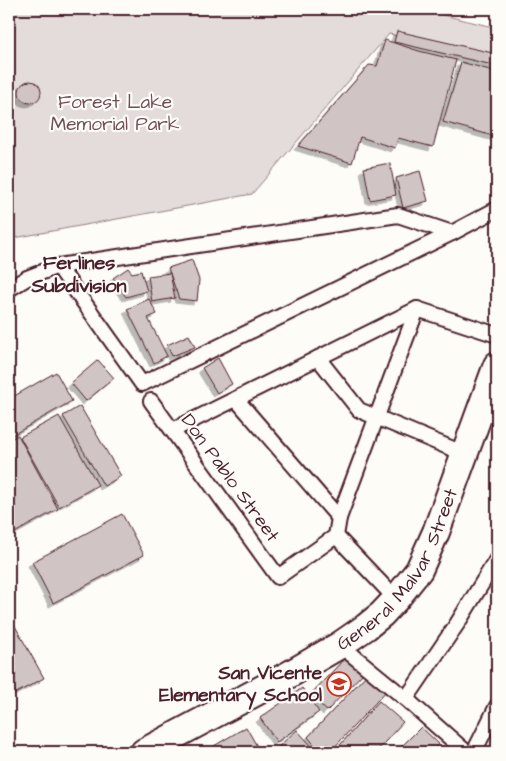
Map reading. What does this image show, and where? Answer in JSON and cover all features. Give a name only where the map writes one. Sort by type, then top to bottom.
[{"type":"highway","name":"General Malvar Street","points":[[144,752],[340,645],[382,614],[396,599],[419,570],[436,532],[497,365]]},
{"type":"street","points":[[58,266],[142,384],[452,233],[497,209]]},
{"type":"street","points":[[9,289],[27,278],[58,266],[398,215],[452,233]]},
{"type":"street","points":[[173,430],[417,309],[497,335]]},
{"type":"street","points":[[396,599],[336,536],[339,518],[417,309]]},
{"type":"street","points":[[318,358],[359,410],[465,454]]},
{"type":"street","points":[[236,399],[339,518]]},
{"type":"street","name":"Don Pablo Street","points":[[151,401],[278,577],[336,536]]},
{"type":"street","points":[[406,699],[457,624],[497,559]]},
{"type":"street","points":[[340,645],[406,699],[466,752]]},
{"type":"street","points":[[474,752],[497,706]]},
{"type":"green space","name":"Forest Lake Memorial Park","points":[[9,9],[418,9],[497,28],[497,56],[389,34],[252,194],[9,239]]},
{"type":"building","points":[[397,31],[497,54],[497,66],[394,42]]},
{"type":"building","points":[[385,40],[456,60],[433,147],[398,138],[395,148],[360,137],[352,163],[298,146],[369,65],[377,66]]},
{"type":"building","points":[[461,62],[497,72],[497,137],[443,122]]},
{"type":"building","points":[[26,81],[34,81],[41,88],[41,96],[34,103],[26,103],[19,96],[19,88]]},
{"type":"building","points":[[390,163],[396,195],[370,200],[364,168]]},
{"type":"building","points":[[420,171],[428,201],[403,208],[396,178]]},
{"type":"building","points":[[192,260],[199,280],[197,301],[179,299],[168,268]]},
{"type":"building","points":[[128,268],[132,273],[141,271],[147,291],[126,297],[113,278]]},
{"type":"building","points":[[170,273],[175,298],[152,302],[148,276]]},
{"type":"building","points":[[149,299],[157,314],[148,318],[167,356],[154,363],[127,309]]},
{"type":"building","points":[[189,335],[195,347],[172,356],[167,345]]},
{"type":"building","points":[[218,358],[232,384],[217,393],[202,368]]},
{"type":"building","points":[[98,360],[114,378],[86,401],[71,383]]},
{"type":"building","points":[[56,372],[72,401],[9,437],[9,399]]},
{"type":"building","points":[[80,406],[121,476],[104,486],[63,416]]},
{"type":"building","points":[[59,416],[98,485],[59,507],[20,437]]},
{"type":"building","points":[[18,435],[58,509],[9,536],[9,440]]},
{"type":"building","points":[[122,514],[144,555],[53,603],[32,562]]},
{"type":"building","points":[[15,626],[44,678],[9,697],[9,629]]},
{"type":"building","points":[[349,654],[366,670],[327,711],[310,695]]},
{"type":"building","points":[[369,672],[388,689],[330,752],[320,752],[308,737]]},
{"type":"building","points":[[302,688],[319,712],[277,742],[260,718]]},
{"type":"building","points":[[379,701],[403,722],[376,752],[334,752]]},
{"type":"building","points":[[246,727],[258,748],[251,752],[218,752],[214,746]]},
{"type":"building","points":[[421,727],[439,744],[431,752],[396,752]]},
{"type":"building","points":[[297,730],[317,752],[285,752],[279,746]]},
{"type":"place","name":"San Vicente Elementary School","points":[[339,684]]},
{"type":"district","name":"Ferlines Subdivision","points":[[79,274]]}]
